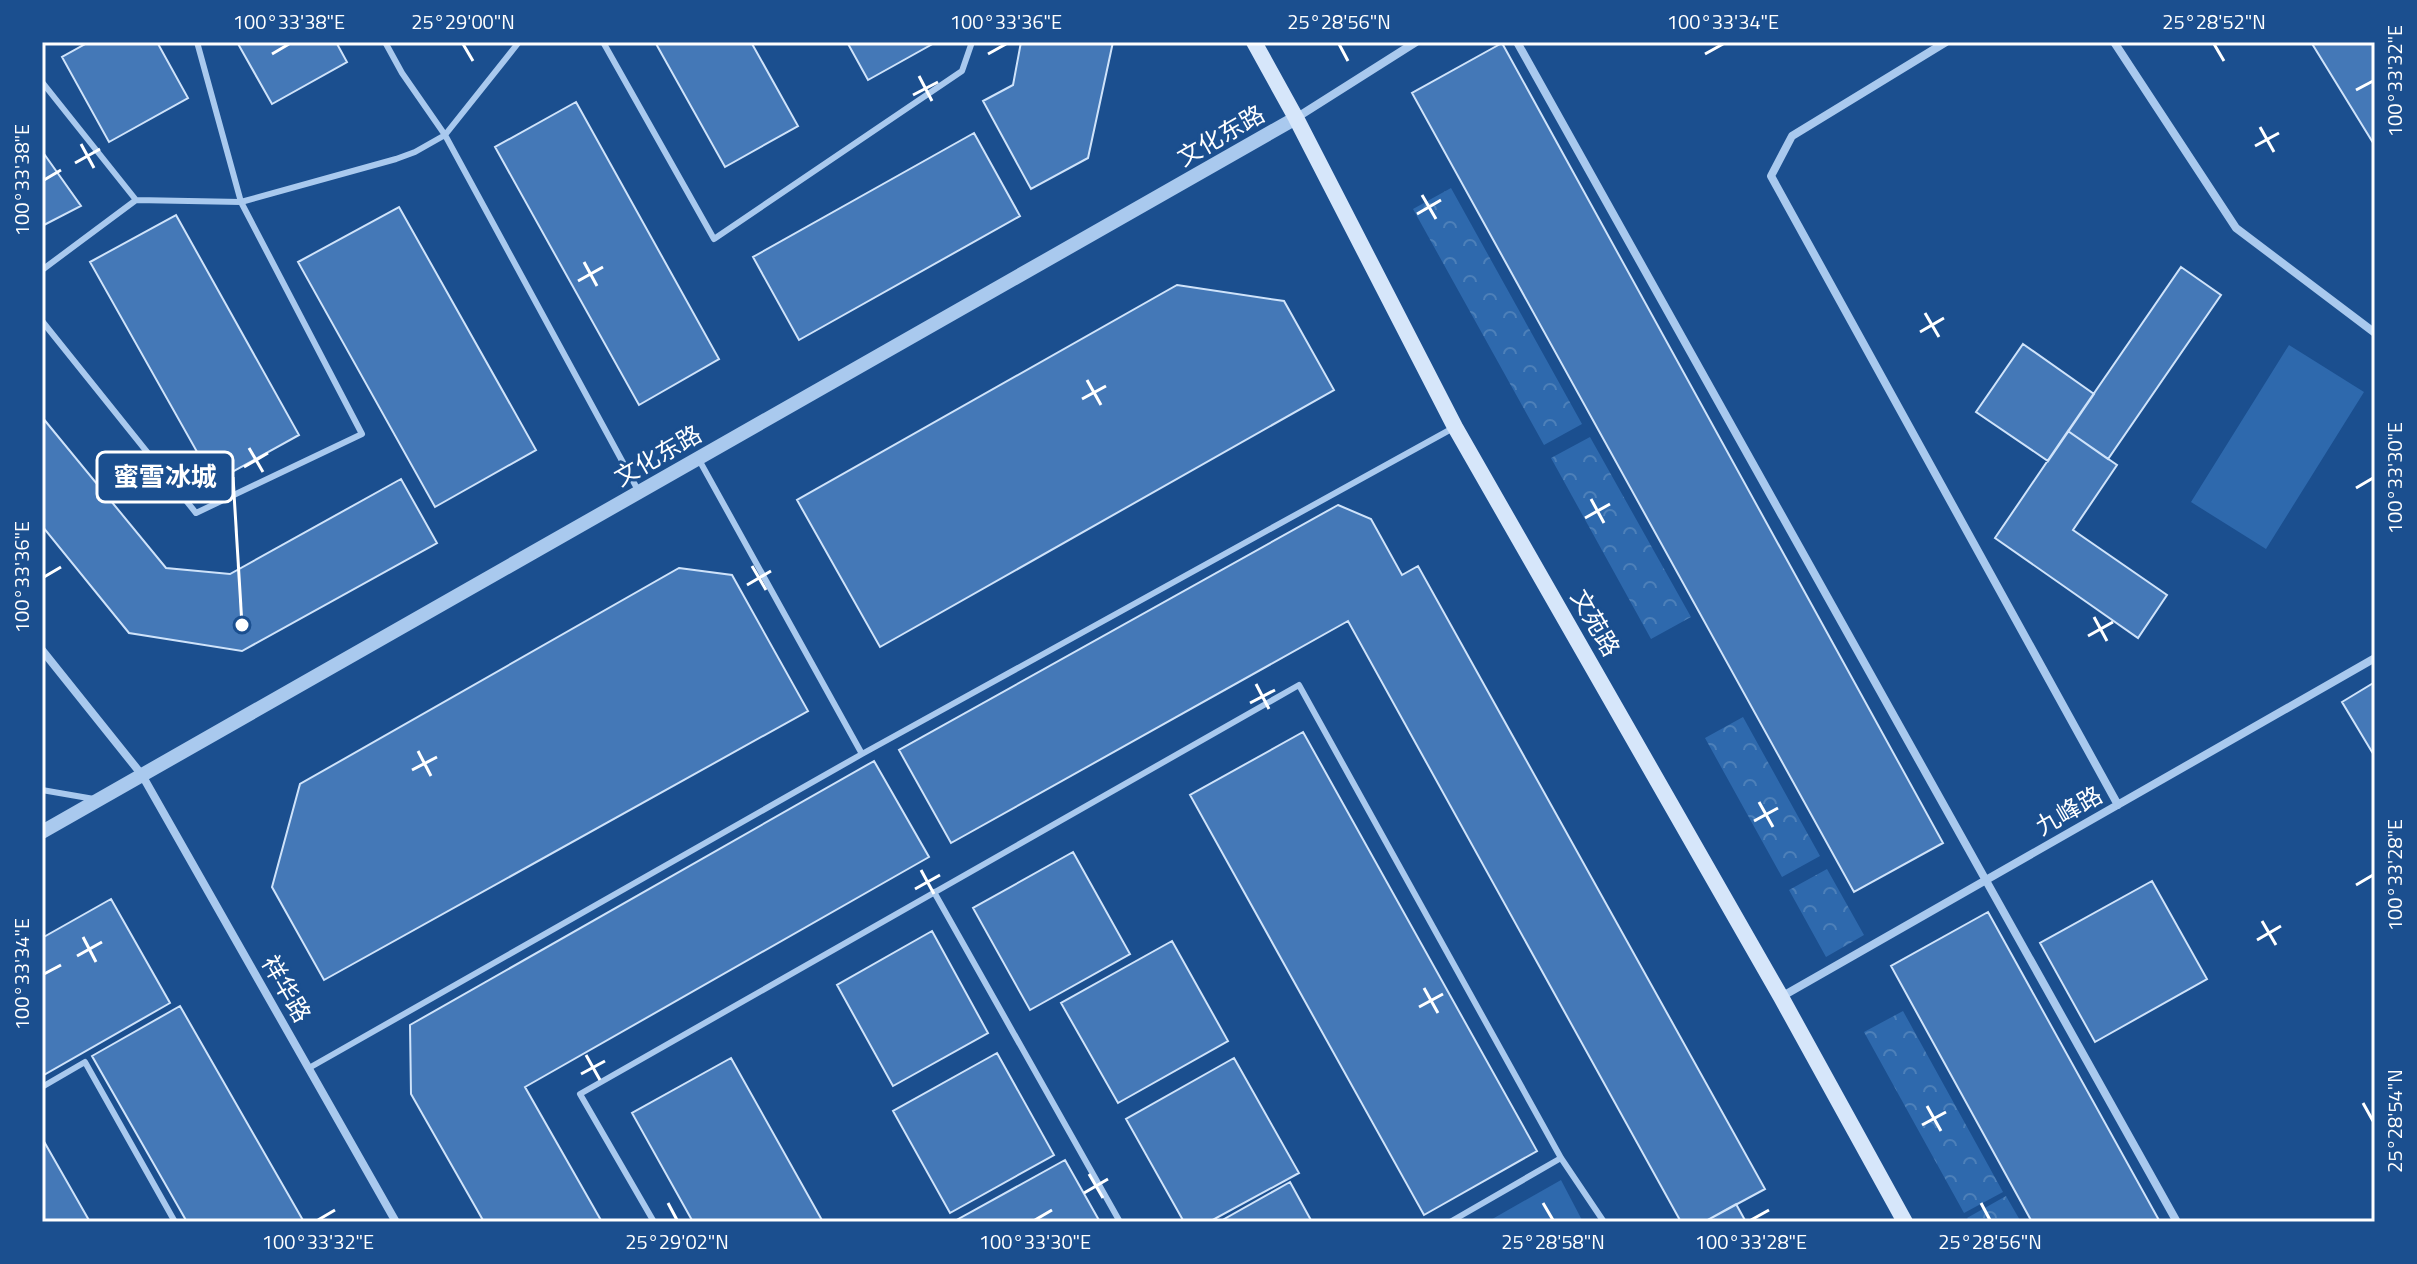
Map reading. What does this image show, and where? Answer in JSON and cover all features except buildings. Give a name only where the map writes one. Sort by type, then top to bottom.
[{"type":"main road","name":"文苑路","points":[[1254,42],[1455,427],[1781,997],[1905,1222]]},
{"type":"street","points":[[1296,118],[1416,42]]},
{"type":"street","points":[[1517,42],[2177,1222]]},
{"type":"street","points":[[1946,42],[1792,136],[1771,176],[2118,805]]},
{"type":"street","points":[[2114,42],[2236,228],[2375,333]]},
{"type":"street","name":"文化东路","points":[[42,832],[1296,118]]},
{"type":"street","name":"祥华路","points":[[42,650],[142,775],[396,1222]]},
{"type":"street","name":"九峰路","points":[[1781,997],[2375,658]]},
{"type":"lane","points":[[42,321],[196,513],[362,434],[241,202],[197,42]]},
{"type":"lane","points":[[385,42],[402,73],[445,135],[639,492]]},
{"type":"lane","points":[[42,270],[136,200],[241,202],[415,152],[445,135],[519,42]]},
{"type":"lane","points":[[603,42],[714,239],[962,71],[972,42]]},
{"type":"lane","points":[[42,82],[136,200]]},
{"type":"lane","points":[[309,1068],[862,754],[1455,427]]},
{"type":"lane","points":[[698,458],[862,754]]},
{"type":"lane","points":[[654,1222],[580,1094],[1299,685],[1561,1158],[1604,1222]]},
{"type":"lane","points":[[42,790],[99,800]]},
{"type":"lane","points":[[934,892],[1120,1222]]},
{"type":"lane","points":[[42,1087],[85,1062],[175,1222]]},
{"type":"lane","points":[[1450,1222],[1561,1158]]},
{"type":"green space","points":[[1451,188],[1582,424],[1544,445],[1413,209]]},
{"type":"green space","points":[[2289,345],[2364,392],[2266,549],[2191,502]]},
{"type":"green space","points":[[1590,437],[1691,617],[1651,639],[1551,458]]},
{"type":"green space","points":[[1743,717],[1820,856],[1782,877],[1705,738]]},
{"type":"green space","points":[[1827,869],[1864,935],[1826,957],[1789,890]]},
{"type":"green space","points":[[1903,1011],[2003,1192],[1964,1213],[1864,1032]]},
{"type":"green space","points":[[1561,1180],[1583,1222],[1487,1222]]},
{"type":"green space","points":[[2006,1196],[2021,1222],[1970,1222],[1967,1218]]},
{"type":"place","name":"蜜雪冰城","points":[[242,625]]}]
